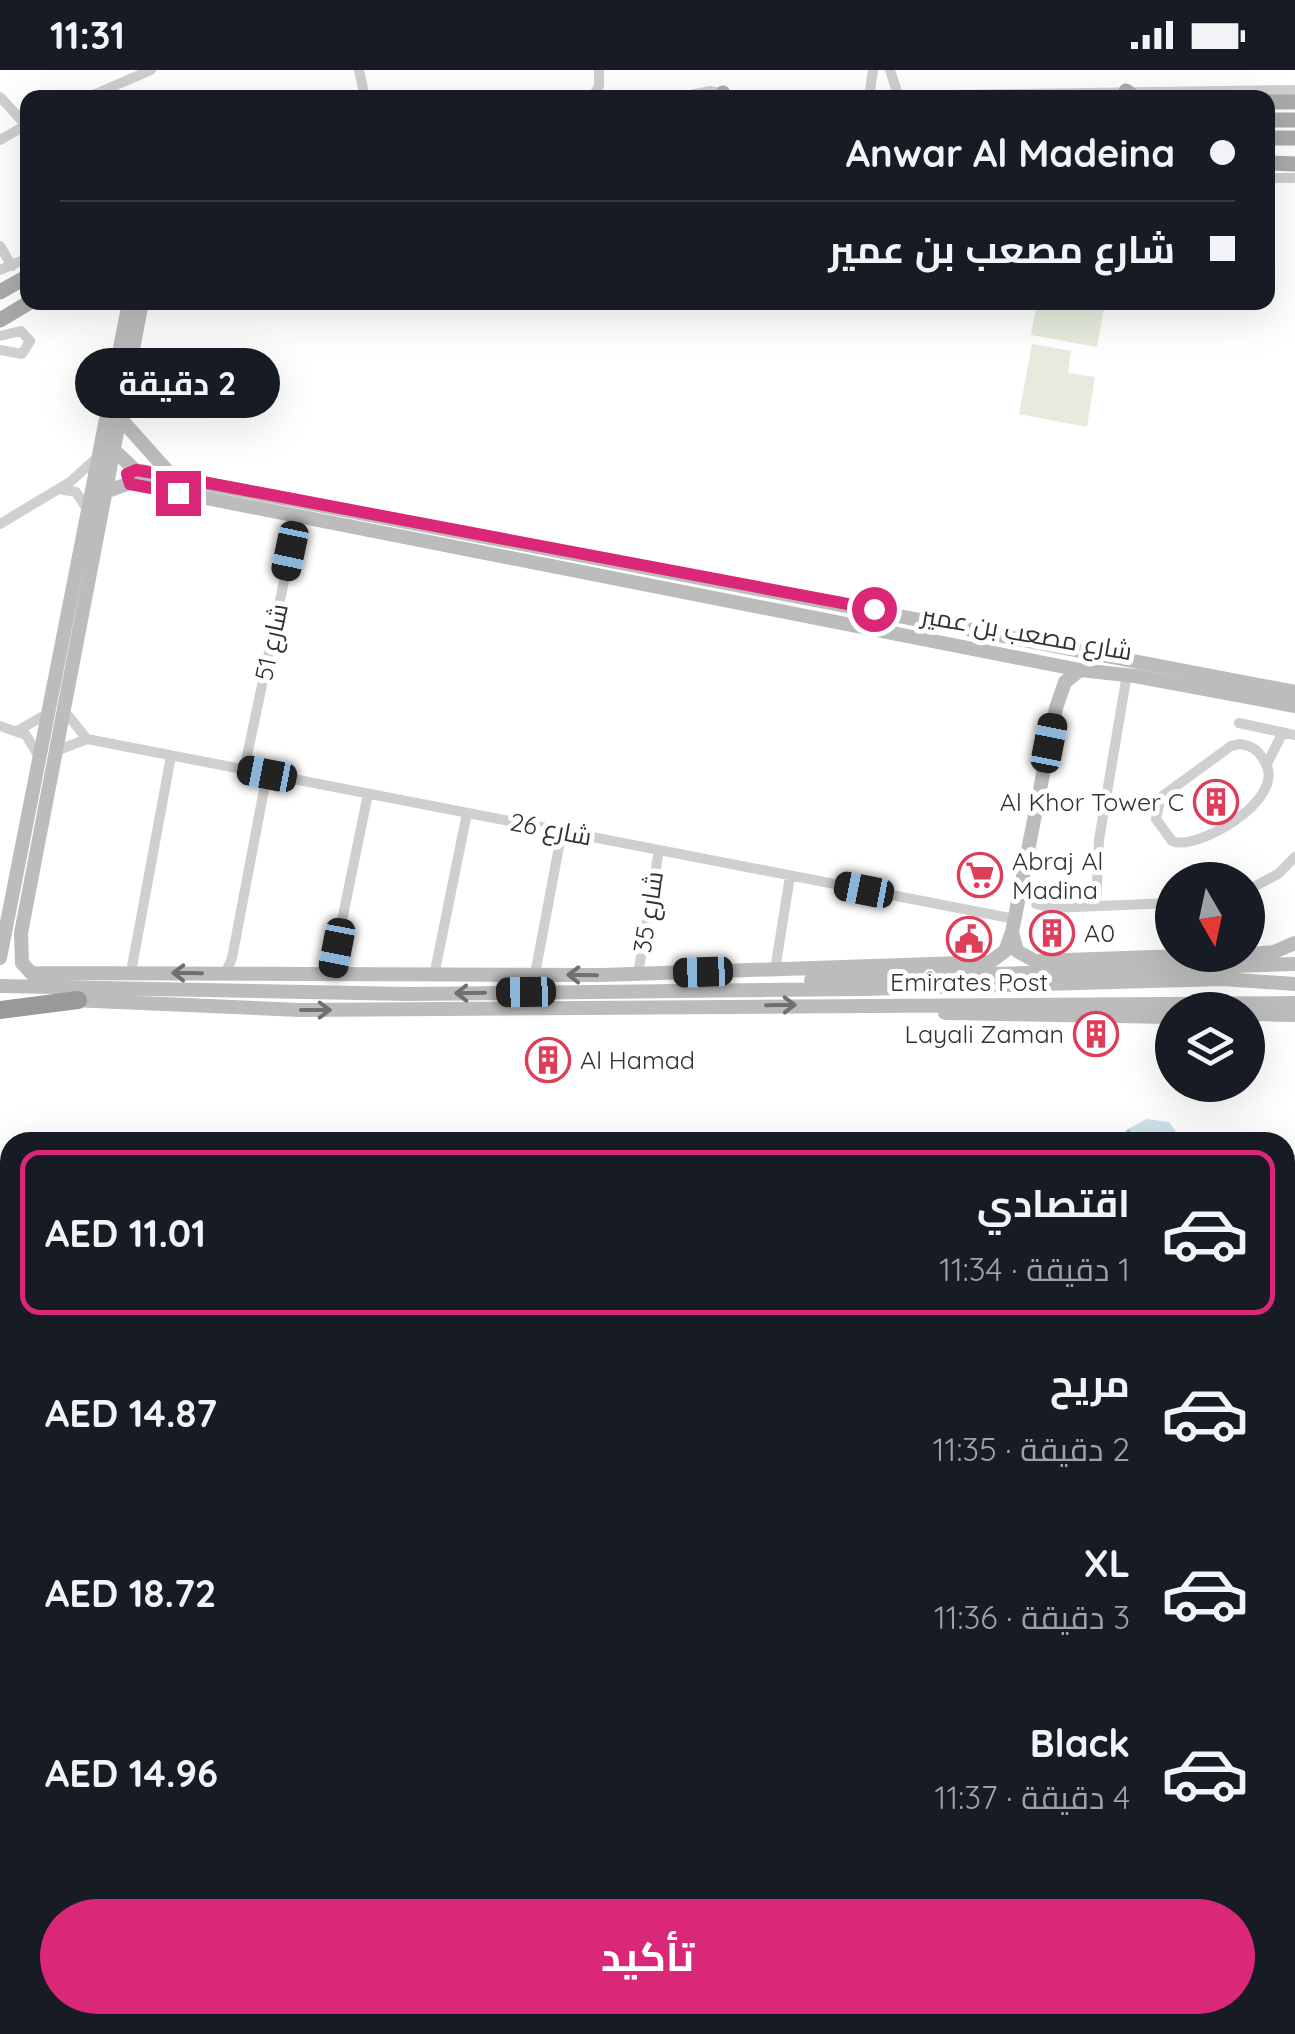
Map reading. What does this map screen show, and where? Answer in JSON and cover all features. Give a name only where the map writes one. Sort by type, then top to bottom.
[{"type":"highway","points":[[0,1010],[78,1000]]},
{"type":"street","points":[[101,90],[134,73],[150,70]]},
{"type":"street","points":[[0,97],[20,117]]},
{"type":"street","points":[[0,246],[12,266]]},
{"type":"street","points":[[0,270],[20,262]]},
{"type":"street","points":[[20,953],[9,963],[2,954],[41,763],[105,492],[128,310]]},
{"type":"street","points":[[140,310],[120,418],[88,513],[56,710],[55,752],[20,953],[24,967],[36,974],[638,974],[990,962],[1005,951],[1013,926],[1056,708],[1065,682],[1080,670]]},
{"type":"street","points":[[0,336],[21,330],[30,341],[22,354],[0,350]]},
{"type":"street","points":[[120,418],[171,476]]},
{"type":"street","points":[[107,453],[133,477]]},
{"type":"street","points":[[0,524],[107,453]]},
{"type":"street","name":"شارع مصعب بن عمير","points":[[105,492],[133,477],[171,476],[1295,692]]},
{"type":"street","name":"شارع مصعب بن عمير","points":[[133,477],[298,515],[1080,670],[1131,675],[1295,706]]},
{"type":"street","points":[[58,488],[80,496],[88,513]]},
{"type":"street","name":"شارع 51","points":[[244,770],[298,515]]},
{"type":"street","points":[[1046,663],[1057,686],[1056,708]]},
{"type":"street","points":[[1096,904],[1100,840],[1131,675]]},
{"type":"street","points":[[19,730],[56,710]]},
{"type":"street","points":[[55,752],[87,740],[56,710]]},
{"type":"street","points":[[1239,723],[1289,734],[1267,764],[1270,780],[1266,796],[1199,841],[1176,844],[1158,825],[1156,808],[1164,792],[1231,746],[1254,748],[1267,764]]},
{"type":"street","points":[[0,726],[19,730],[32,740],[41,763]]},
{"type":"street","name":"شارع 26","points":[[87,740],[790,876],[1013,926]]},
{"type":"street","points":[[132,972],[171,756]]},
{"type":"street","points":[[226,974],[267,774]]},
{"type":"street","points":[[306,994],[332,974],[368,794]]},
{"type":"street","points":[[434,976],[467,813]]},
{"type":"street","points":[[536,974],[562,832]]},
{"type":"street","name":"شارع 35","points":[[638,974],[658,850]]},
{"type":"street","points":[[1265,881],[1295,857]]},
{"type":"street","points":[[774,970],[790,876]]},
{"type":"street","points":[[1018,902],[1051,908],[1155,903]]},
{"type":"street","points":[[1013,926],[1017,951],[1035,962],[1155,957]]},
{"type":"street","points":[[1265,953],[1295,943]]},
{"type":"street","points":[[1147,957],[1155,966]]},
{"type":"street","points":[[1265,966],[1294,973]]},
{"type":"street","points":[[816,980],[834,968]]},
{"type":"street","points":[[778,989],[816,980],[1155,969]]},
{"type":"street","points":[[106,972],[118,987]]},
{"type":"street","points":[[668,973],[682,991]]},
{"type":"street","points":[[0,1002],[78,1000],[300,1010],[865,997],[1294,973]]},
{"type":"street","points":[[0,986],[306,994],[778,989],[865,997],[1155,1005]]},
{"type":"street","points":[[1265,997],[1295,996]]},
{"type":"street","points":[[865,997],[985,1016],[1155,1017]]},
{"type":"street","points":[[1265,1006],[1295,1003]]},
{"type":"street","points":[[1265,1010],[1295,1015]]},
{"type":"street","points":[[0,1794],[0,1879]]},
{"type":"shaded area","points":[[1036,310],[1104,310],[1097,347],[1031,335]]},
{"type":"shaded area","points":[[1032,344],[1071,351],[1068,373],[1095,377],[1087,427],[1019,414]]},
{"type":"water","points":[[1147,1119],[1169,1122],[1176,1132],[1126,1132]]},
{"type":"place","name":"Al Khor Tower C","points":[[1216,802]]},
{"type":"place","name":"Abraj Al Madina","points":[[980,875]]},
{"type":"place","name":"A0","points":[[1052,933]]},
{"type":"place","name":"Emirates Post","points":[[969,939]]},
{"type":"place","name":"Layali Zaman","points":[[1096,1034]]},
{"type":"place","name":"Al Hamad","points":[[548,1060]]},
{"type":"route","points":[[178,493],[130,484],[127,474],[136,470],[171,476],[874,609]]}]
